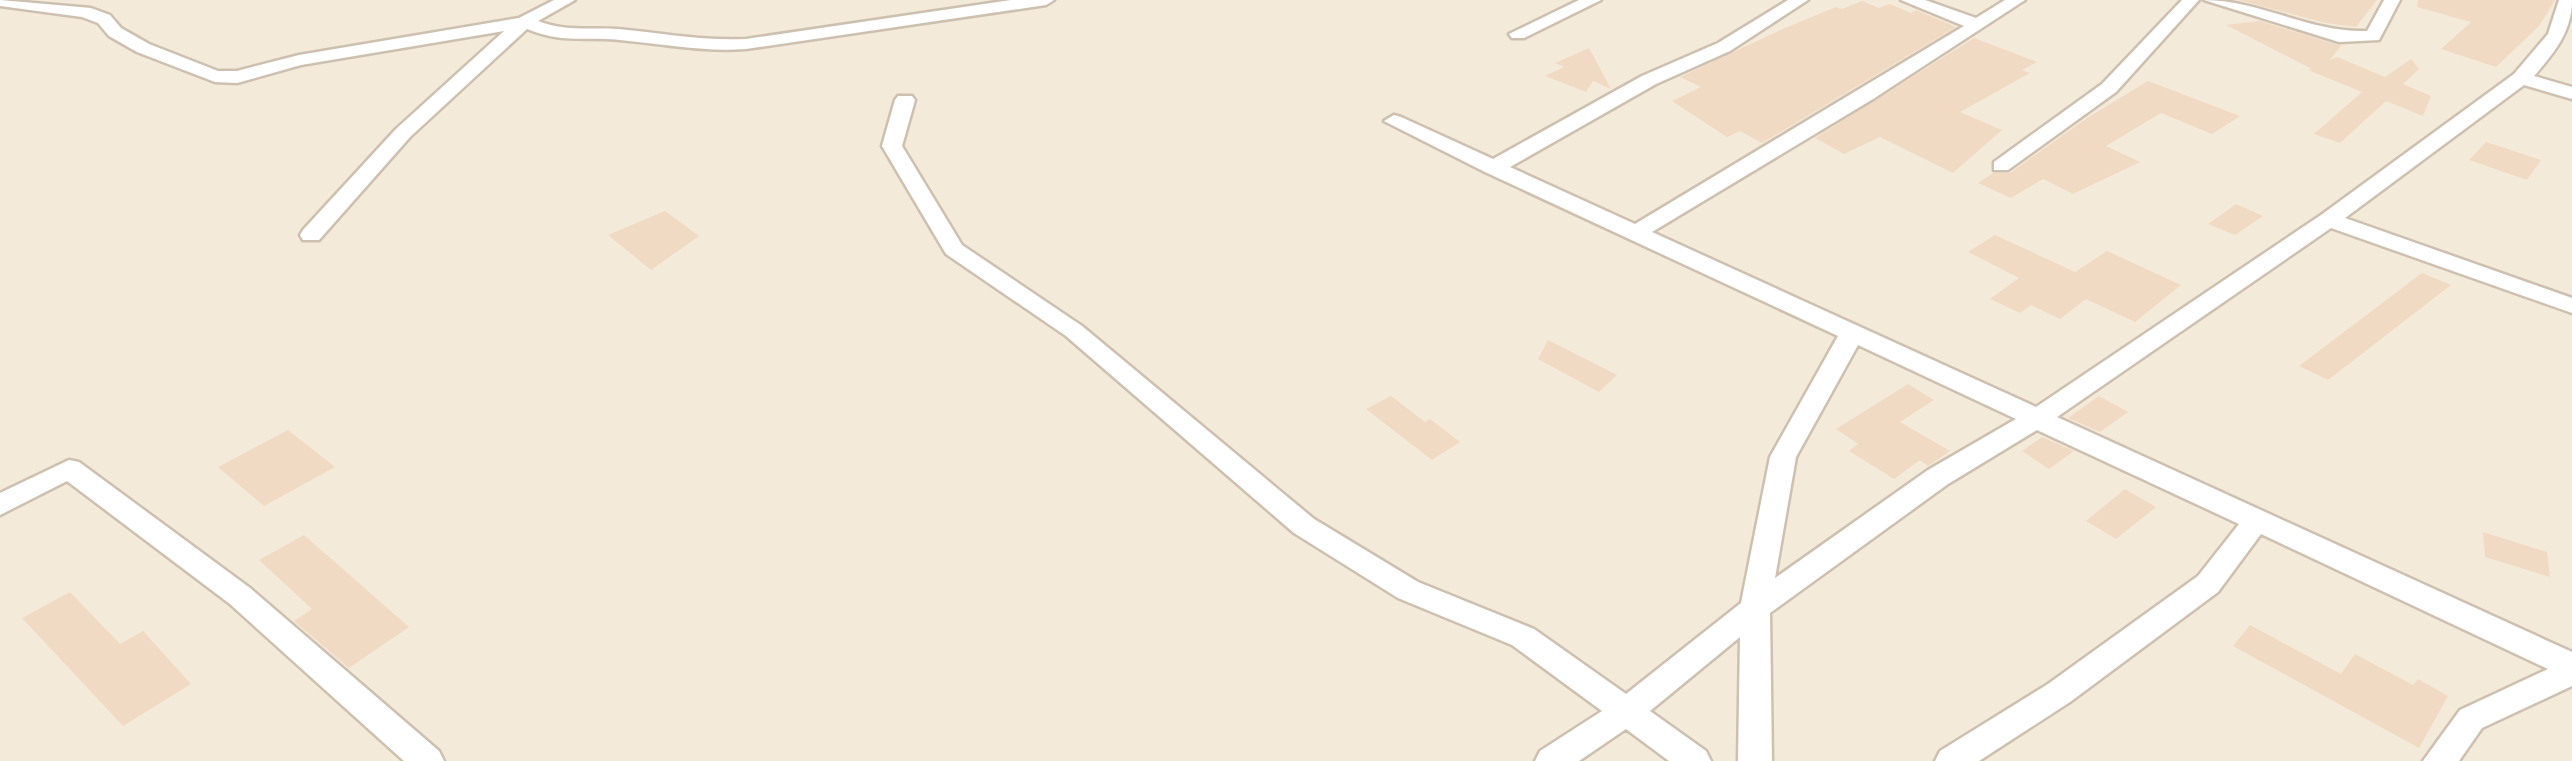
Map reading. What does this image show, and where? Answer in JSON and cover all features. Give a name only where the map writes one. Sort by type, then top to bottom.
[{"type":"street","points":[[0,0],[85,12],[104,20],[115,32],[144,48],[215,76],[237,77],[299,60],[524,22],[558,36],[651,36],[706,46],[746,44],[1046,0]]},
{"type":"street","points":[[311,235],[403,133],[524,22],[567,0]]},
{"type":"street","points":[[1518,34],[1593,0]]},
{"type":"street","points":[[1492,168],[1649,80],[1724,46],[1800,0]]},
{"type":"street","points":[[1909,0],[1978,25]]},
{"type":"street","points":[[1638,231],[2016,0]]},
{"type":"street","points":[[2001,166],[2109,88],[2191,0]]},
{"type":"street","points":[[2212,0],[2339,37],[2360,38],[2373,36],[2392,0]]},
{"type":"street","points":[[1552,761],[1628,711],[1756,608],[1938,477],[2036,418],[2329,220],[2521,78],[2547,52],[2565,20],[2567,0]]},
{"type":"street","points":[[2521,78],[2572,93]]},
{"type":"street","points":[[904,100],[892,146],[954,249],[1074,331],[1304,526],[1408,590],[1523,637],[1694,761]]},
{"type":"street","points":[[1394,121],[1638,231],[2572,669]]},
{"type":"street","points":[[2329,220],[2572,306]]},
{"type":"street","points":[[1755,761],[1756,608],[1783,457],[1853,332]]},
{"type":"street","points":[[0,505],[69,469],[240,596],[428,761]]},
{"type":"street","points":[[1952,761],[2058,693],[2208,584],[2257,520]]},
{"type":"street","points":[[2440,761],[2472,719],[2572,669]]},
{"type":"shaded area","points":[[0,0],[2572,0],[2572,761],[0,761]]},
{"type":"building","points":[[2238,0],[2377,0],[2356,27]]},
{"type":"building","points":[[2418,0],[2555,0],[2539,26],[2496,67],[2441,49],[2471,22],[2417,7]]},
{"type":"building","points":[[1862,1],[1879,8],[1890,4],[1911,13],[1916,10],[1956,27],[1762,143],[1740,131],[1727,137],[1672,101],[1701,87],[1680,77],[1785,28]]},
{"type":"building","points":[[2260,21],[2341,46],[2330,60],[2337,57],[2385,77],[2411,59],[2419,69],[2403,84],[2431,96],[2423,116],[2386,101],[2340,143],[2314,134],[2362,92],[2308,70],[2312,69],[2226,25]]},
{"type":"building","points":[[1974,38],[2037,62],[2022,70],[2030,73],[1960,112],[2002,130],[1953,173],[1880,137],[1844,154],[1815,138]]},
{"type":"building","points":[[1589,48],[1611,89],[1593,81],[1586,92],[1545,76],[1564,67],[1555,63]]},
{"type":"building","points":[[2148,81],[2240,116],[2212,134],[2161,113],[2106,146],[2140,162],[2073,194],[2043,179],[2011,198],[1978,183],[1993,173],[2010,173],[2087,118]]},
{"type":"building","points":[[2486,142],[2541,160],[2527,180],[2469,160]]},
{"type":"building","points":[[2236,204],[2263,216],[2235,235],[2208,224]]},
{"type":"building","points":[[665,211],[699,236],[651,270],[608,235]]},
{"type":"building","points":[[1995,235],[2075,272],[2107,251],[2181,285],[2135,322],[2086,299],[2060,319],[2031,305],[2020,313],[1990,299],[2019,278],[1968,252]]},
{"type":"building","points":[[2422,273],[2451,285],[2328,380],[2299,366]]},
{"type":"building","points":[[1548,340],[1617,375],[1599,392],[1538,359]]},
{"type":"building","points":[[1908,384],[1934,400],[1900,422],[1950,451],[1928,466],[1920,460],[1894,479],[1849,451],[1858,444],[1836,429]]},
{"type":"building","points":[[1391,396],[1460,442],[1432,460],[1366,409]]},
{"type":"building","points":[[2099,396],[2128,412],[2100,432],[2068,418]]},
{"type":"building","points":[[288,430],[335,467],[264,506],[218,467]]},
{"type":"building","points":[[2042,437],[2074,451],[2049,469],[2022,451]]},
{"type":"building","points":[[2125,489],[2156,507],[2116,539],[2086,521]]},
{"type":"building","points":[[2483,532],[2547,552],[2550,577],[2485,557]]},
{"type":"building","points":[[304,535],[409,627],[349,668],[294,621],[312,609],[259,560]]},
{"type":"building","points":[[70,592],[120,644],[143,631],[191,684],[123,726],[22,618]]},
{"type":"building","points":[[2250,625],[2341,674],[2355,654],[2413,685],[2418,679],[2448,696],[2419,748],[2233,646]]}]
